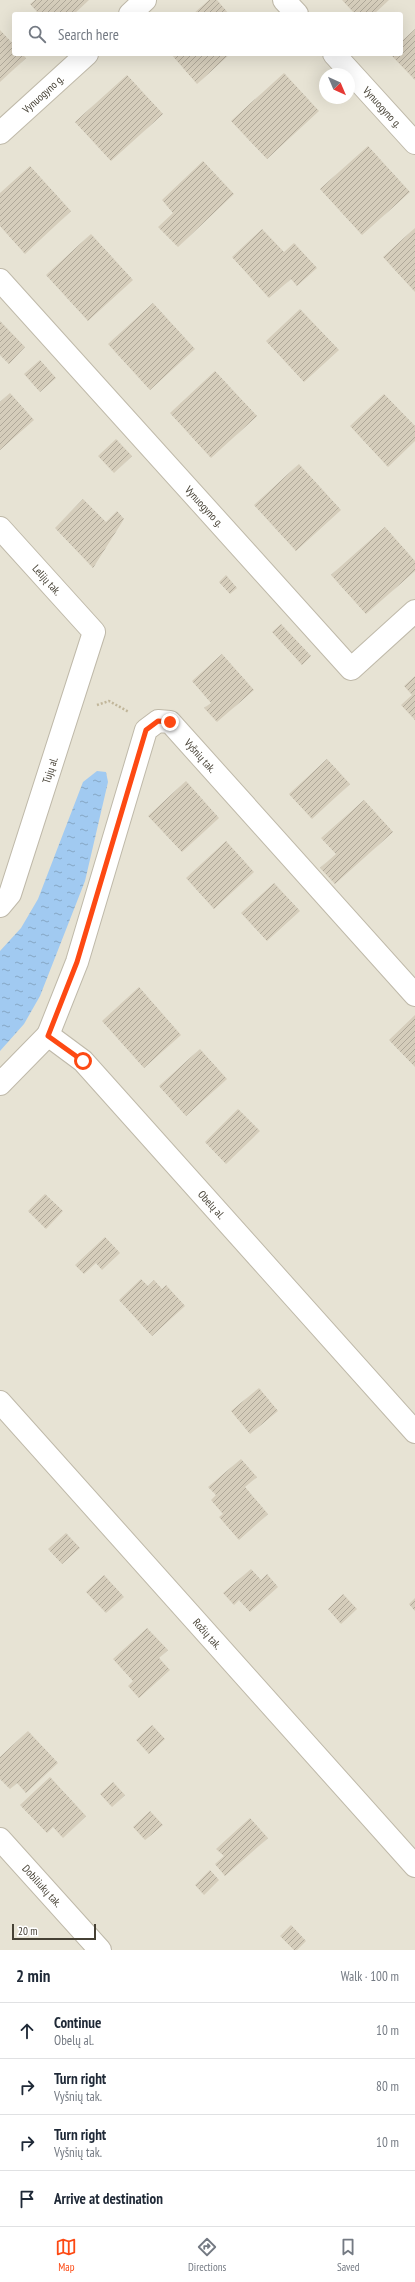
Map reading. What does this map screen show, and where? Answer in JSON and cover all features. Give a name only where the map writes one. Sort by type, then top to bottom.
[{"type":"street","points":[[132,12],[145,0]]},
{"type":"street","points":[[284,0],[295,12]]},
{"type":"street","name":"Vynuogyno g.","points":[[0,133],[85,56]]},
{"type":"street","name":"Vynuogyno g.","points":[[336,56],[415,143]]},
{"type":"street","name":"Vynuogyno g.","points":[[0,280],[352,669],[415,611]]},
{"type":"street","name":"Lelijų tak.","points":[[0,528],[94,632]]},
{"type":"street","name":"Tujų al.","points":[[0,906],[10,894],[94,632]]},
{"type":"street","name":"Vyšnių tak.","points":[[146,730],[158,721],[170,722],[415,996]]},
{"type":"street","points":[[0,1084],[48,1036],[77,962],[146,730]]},
{"type":"street","name":"Obelų al.","points":[[48,1036],[83,1061],[415,1432]]},
{"type":"street","name":"Rožių tak.","points":[[0,1402],[415,1866]]},
{"type":"street","name":"Dobiliukų tak.","points":[[0,1839],[100,1950]]},
{"type":"path","points":[[67,716],[109,701],[129,712],[146,730]]},
{"type":"shaded area","points":[[0,0],[415,0],[415,1950],[0,1950]]},
{"type":"water","points":[[97,771],[106,772],[108,782],[85,881],[40,996],[24,1024],[0,1051],[0,951],[21,928],[38,899],[83,782]]},
{"type":"building","points":[[35,0],[89,0],[76,12],[37,12],[30,4]]},
{"type":"building","points":[[209,0],[217,0],[227,12],[195,12]]},
{"type":"building","points":[[342,0],[389,0],[376,12],[353,12]]},
{"type":"building","points":[[415,29],[415,80],[392,56],[403,56],[403,40]]},
{"type":"building","points":[[0,30],[12,43],[12,56],[24,56],[26,58],[0,82]]},
{"type":"building","points":[[173,56],[228,56],[197,84]]},
{"type":"building","points":[[284,73],[319,111],[267,159],[231,121]]},
{"type":"building","points":[[127,75],[163,114],[111,161],[75,122]]},
{"type":"building","points":[[368,146],[410,192],[362,235],[320,189]]},
{"type":"building","points":[[203,161],[234,194],[178,247],[158,227],[173,213],[162,200]]},
{"type":"building","points":[[30,166],[71,211],[25,254],[0,226],[0,193]]},
{"type":"building","points":[[415,228],[415,292],[383,257]]},
{"type":"building","points":[[262,229],[284,252],[294,243],[317,268],[297,286],[291,279],[269,298],[232,257]]},
{"type":"building","points":[[91,234],[133,280],[88,321],[46,275]]},
{"type":"building","points":[[153,303],[195,349],[150,390],[108,344]]},
{"type":"building","points":[[300,309],[339,350],[304,382],[266,341]]},
{"type":"building","points":[[0,321],[25,347],[9,364],[0,355]]},
{"type":"building","points":[[40,360],[56,378],[40,392],[24,374]]},
{"type":"building","points":[[215,371],[257,416],[211,458],[170,413]]},
{"type":"building","points":[[10,393],[34,420],[0,450],[0,402]]},
{"type":"building","points":[[384,394],[415,426],[415,441],[388,467],[350,426]]},
{"type":"building","points":[[116,439],[132,456],[114,473],[98,456]]},
{"type":"building","points":[[299,464],[341,510],[296,551],[254,505]]},
{"type":"building","points":[[83,499],[106,522],[117,511],[124,519],[93,568],[55,528]]},
{"type":"building","points":[[385,527],[415,561],[415,571],[366,614],[331,575]]},
{"type":"building","points":[[226,575],[237,588],[230,594],[219,582]]},
{"type":"building","points":[[281,624],[311,656],[302,665],[272,632]]},
{"type":"building","points":[[222,654],[254,690],[217,722],[204,708],[211,703],[192,681]]},
{"type":"building","points":[[415,676],[415,720],[401,705],[412,695],[404,686]]},
{"type":"building","points":[[327,759],[350,784],[312,819],[289,794]]},
{"type":"building","points":[[186,781],[219,818],[182,852],[148,816]]},
{"type":"building","points":[[364,800],[393,832],[335,884],[320,868],[336,854],[321,838]]},
{"type":"building","points":[[226,841],[254,872],[214,909],[186,878]]},
{"type":"building","points":[[274,883],[300,911],[267,941],[241,913]]},
{"type":"building","points":[[139,987],[181,1035],[144,1068],[102,1021]]},
{"type":"building","points":[[415,1015],[415,1067],[389,1040]]},
{"type":"building","points":[[200,1049],[227,1079],[186,1116],[159,1086]]},
{"type":"building","points":[[238,1109],[260,1131],[226,1164],[205,1142]]},
{"type":"building","points":[[45,1194],[63,1211],[46,1229],[28,1211]]},
{"type":"building","points":[[105,1237],[120,1253],[102,1270],[96,1263],[84,1274],[75,1265]]},
{"type":"building","points":[[141,1279],[148,1286],[154,1280],[162,1289],[166,1285],[185,1306],[152,1336],[119,1300]]},
{"type":"building","points":[[259,1388],[278,1411],[250,1434],[231,1411]]},
{"type":"building","points":[[241,1459],[257,1477],[245,1487],[268,1514],[239,1540],[219,1517],[223,1514],[211,1500],[216,1495],[208,1487]]},
{"type":"building","points":[[66,1533],[80,1548],[62,1564],[48,1549]]},
{"type":"building","points":[[251,1569],[261,1580],[267,1574],[278,1587],[250,1612],[239,1600],[234,1605],[223,1593]]},
{"type":"building","points":[[104,1575],[124,1597],[106,1613],[86,1592]]},
{"type":"building","points":[[343,1594],[357,1609],[341,1624],[328,1609]]},
{"type":"building","points":[[415,1598],[415,1611],[409,1604]]},
{"type":"building","points":[[147,1628],[168,1650],[159,1658],[170,1670],[139,1698],[128,1686],[133,1681],[113,1659]]},
{"type":"building","points":[[152,1725],[165,1739],[149,1754],[136,1740]]},
{"type":"building","points":[[28,1731],[58,1763],[26,1793],[17,1783],[10,1789],[0,1779],[0,1757]]},
{"type":"building","points":[[50,1777],[86,1816],[63,1838],[53,1827],[47,1833],[20,1805]]},
{"type":"building","points":[[113,1782],[125,1795],[112,1807],[100,1794]]},
{"type":"building","points":[[150,1811],[163,1825],[145,1840],[133,1827]]},
{"type":"building","points":[[250,1818],[268,1838],[225,1876],[215,1864],[224,1856],[216,1849]]},
{"type":"building","points":[[210,1870],[219,1880],[204,1895],[195,1885]]},
{"type":"building","points":[[291,1925],[306,1941],[297,1950],[294,1950],[280,1936]]},
{"type":"route","points":[[83,1061],[48,1036],[77,962],[146,730],[158,721],[170,722]]}]
